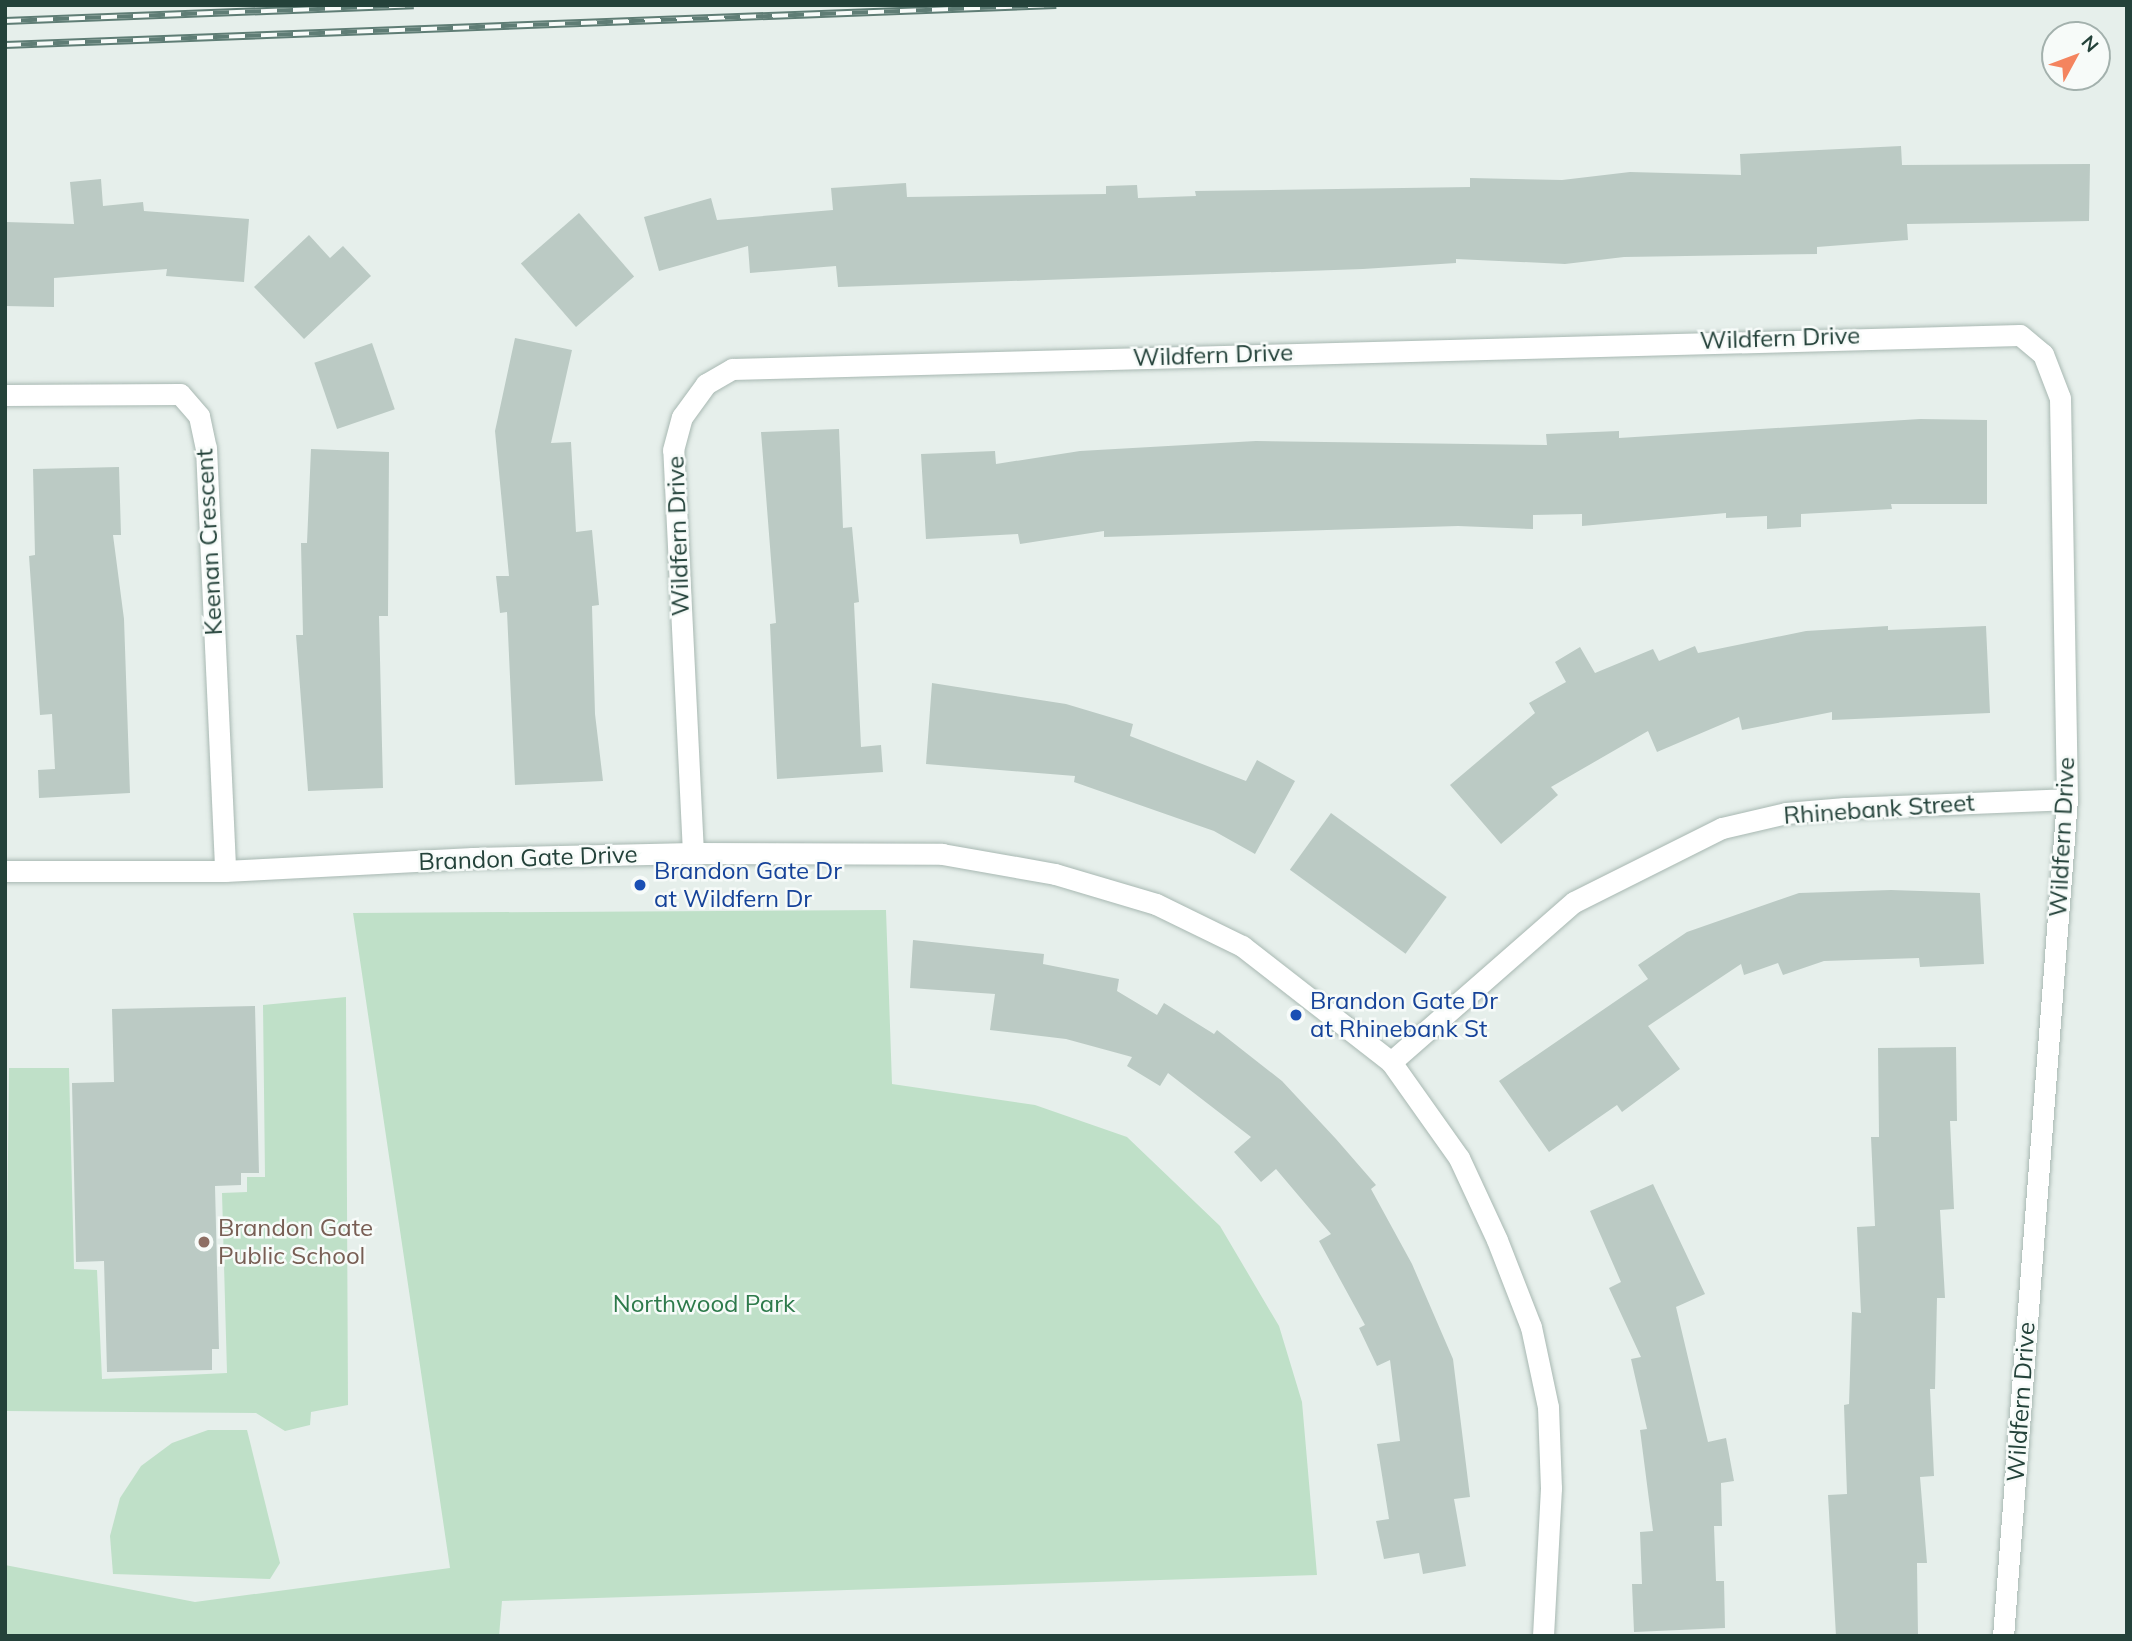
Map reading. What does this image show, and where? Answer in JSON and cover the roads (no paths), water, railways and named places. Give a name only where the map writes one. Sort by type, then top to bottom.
[{"type":"street","name":"Wildfern Drive","points":[[693,853],[673,450],[690,406],[706,384],[732,369],[2020,335],[2043,354],[2060,398],[2067,799],[2003,1636]]},
{"type":"street","name":"Keenan Crescent","points":[[5,395],[180,394],[199,416],[206,448],[225,872]]},
{"type":"street","name":"Rhinebank Street","points":[[1391,1062],[1574,902],[1722,828],[1786,813],[1845,808],[2067,799]]},
{"type":"street","name":"Brandon Gate Drive","points":[[5,871],[225,872],[472,858],[693,853],[942,854],[1055,874],[1156,904],[1242,946],[1391,1062],[1459,1158],[1531,1327],[1548,1408],[1551,1474],[1543,1636]]},
{"type":"railway","points":[[5,21],[414,5]]},
{"type":"railway","points":[[5,45],[1056,5]]},
{"type":"place","name":"Brandon Gate Dr at Wildfern Dr","points":[[640,885]]},
{"type":"place","name":"Brandon Gate Dr at Rhinebank St","points":[[1296,1015]]},
{"type":"place","name":"Brandon Gate Public School","points":[[204,1242]]},
{"type":"park label","name":"Northwood Park","points":[[704,1304]]}]
